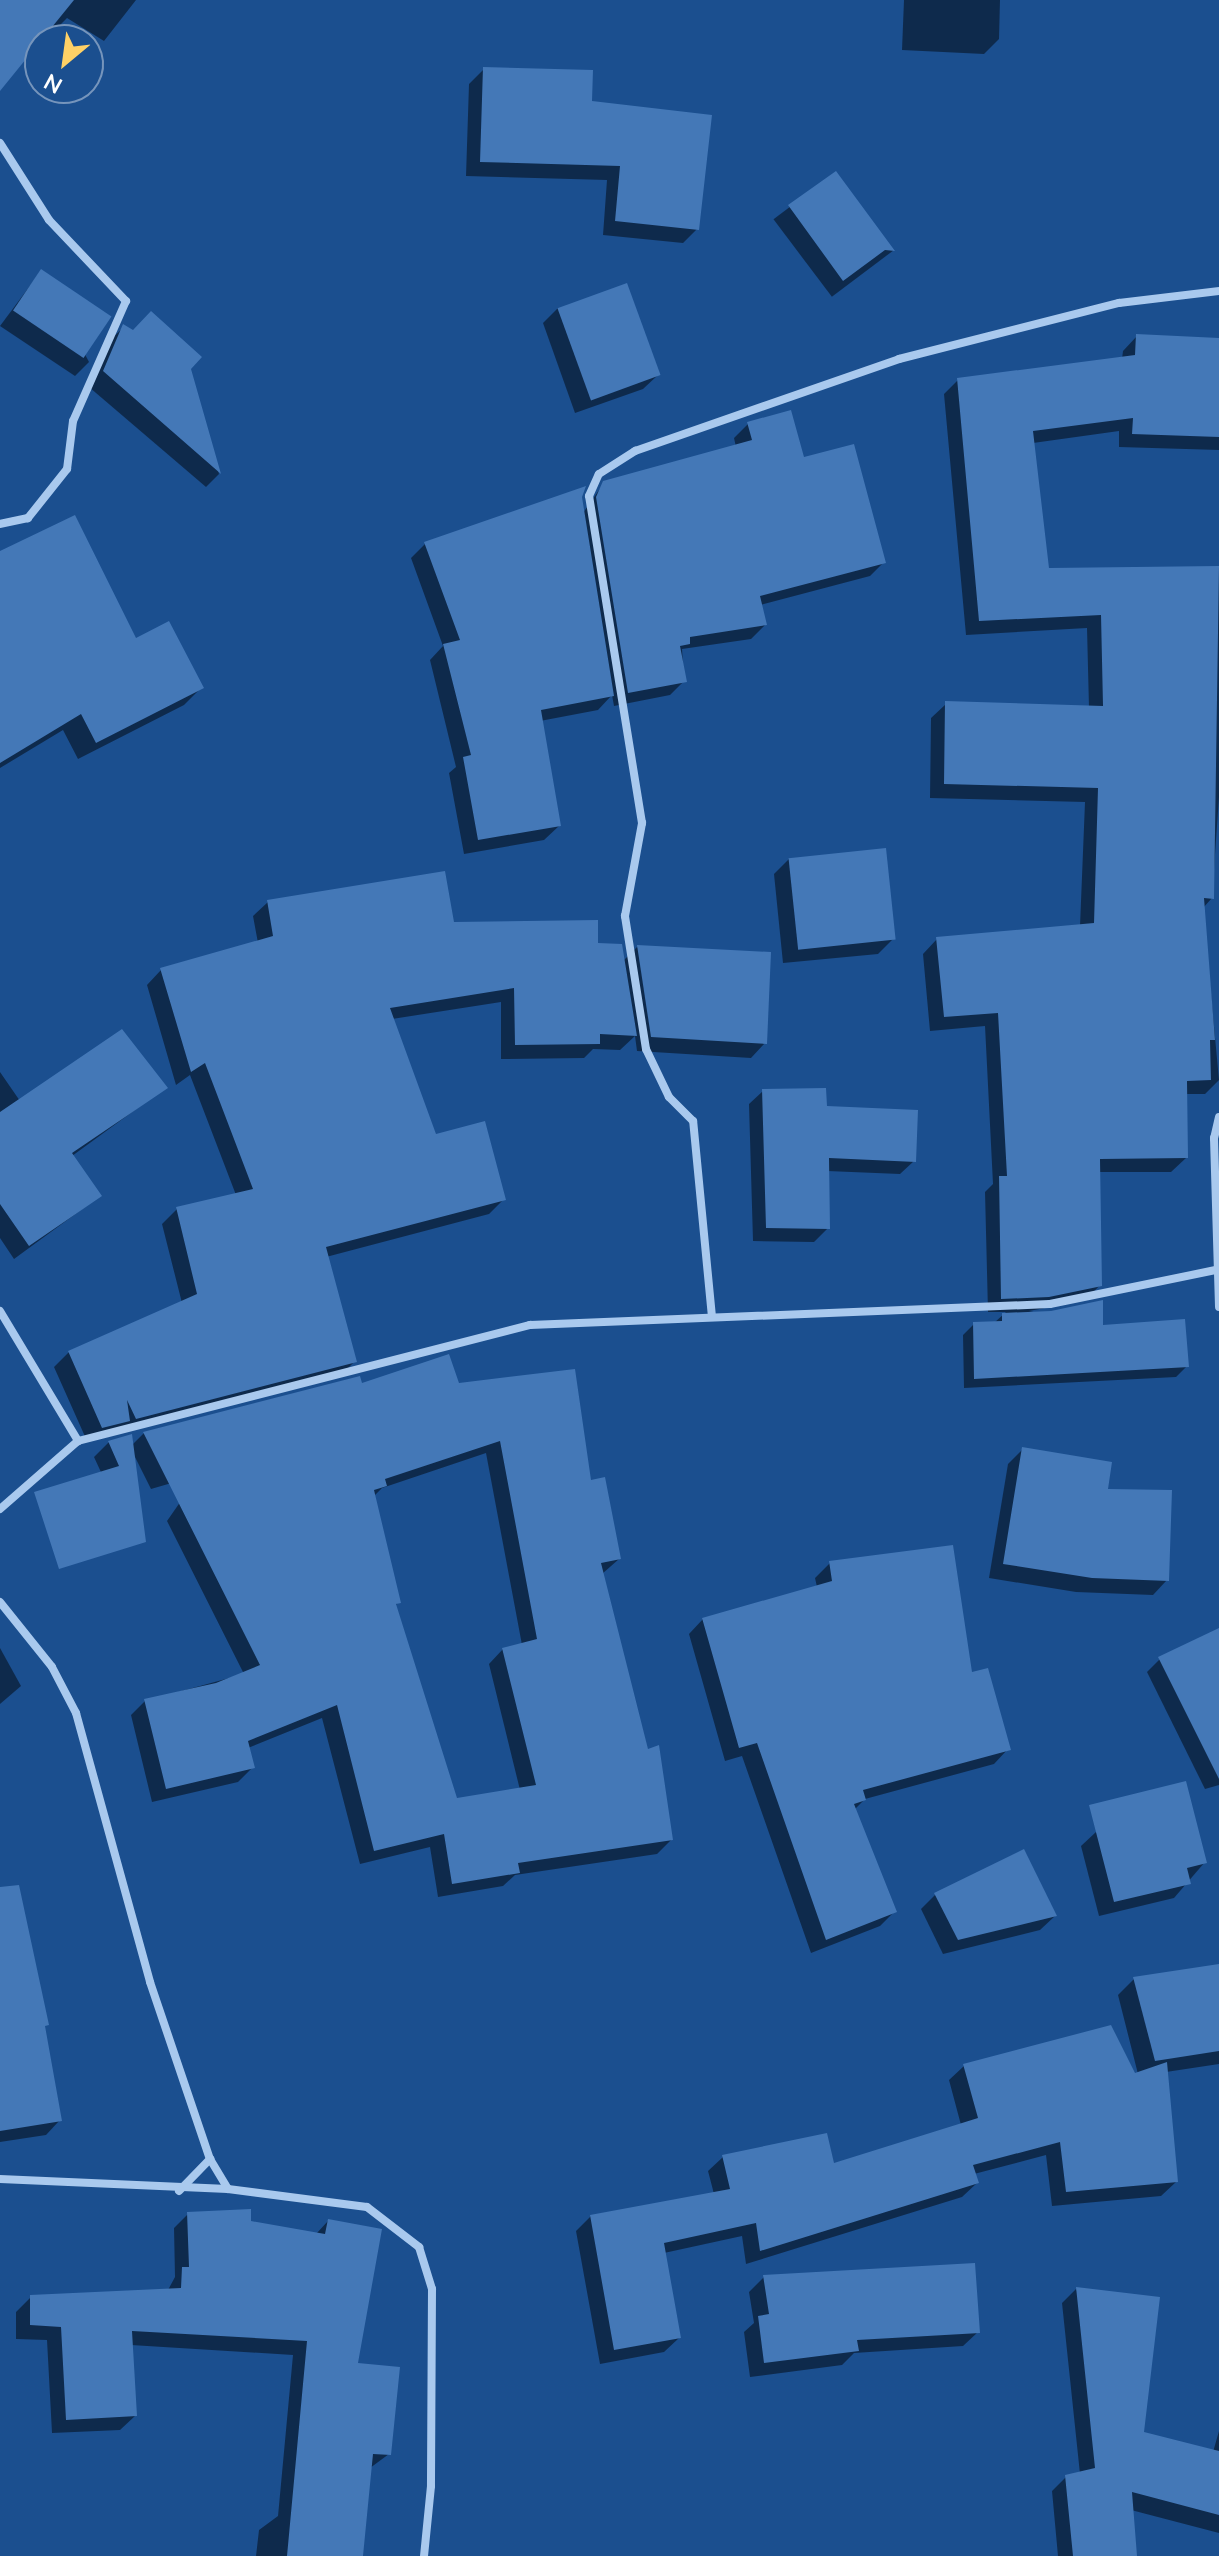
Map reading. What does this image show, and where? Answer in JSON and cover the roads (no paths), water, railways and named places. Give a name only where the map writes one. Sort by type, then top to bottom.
[{"type":"street","points":[[0,143],[49,220],[126,301],[73,421],[67,469],[28,518],[0,524]]},
{"type":"street","points":[[712,1317],[693,1121],[669,1097],[646,1049],[625,916],[642,823],[589,496],[599,474],[635,451],[899,359],[1119,303],[1219,291]]},
{"type":"street","points":[[1219,1117],[1214,1138],[1219,1307]]},
{"type":"street","points":[[0,1509],[78,1441],[530,1325],[1050,1304],[1216,1270]]},
{"type":"street","points":[[0,1311],[78,1441]]},
{"type":"street","points":[[0,1602],[52,1667],[76,1713],[150,1982],[210,2159],[228,2189]]},
{"type":"street","points":[[179,2191],[210,2159]]},
{"type":"street","points":[[0,2179],[124,2181],[179,2191],[228,2189],[367,2207],[419,2247],[432,2289],[431,2486],[424,2556]]}]
